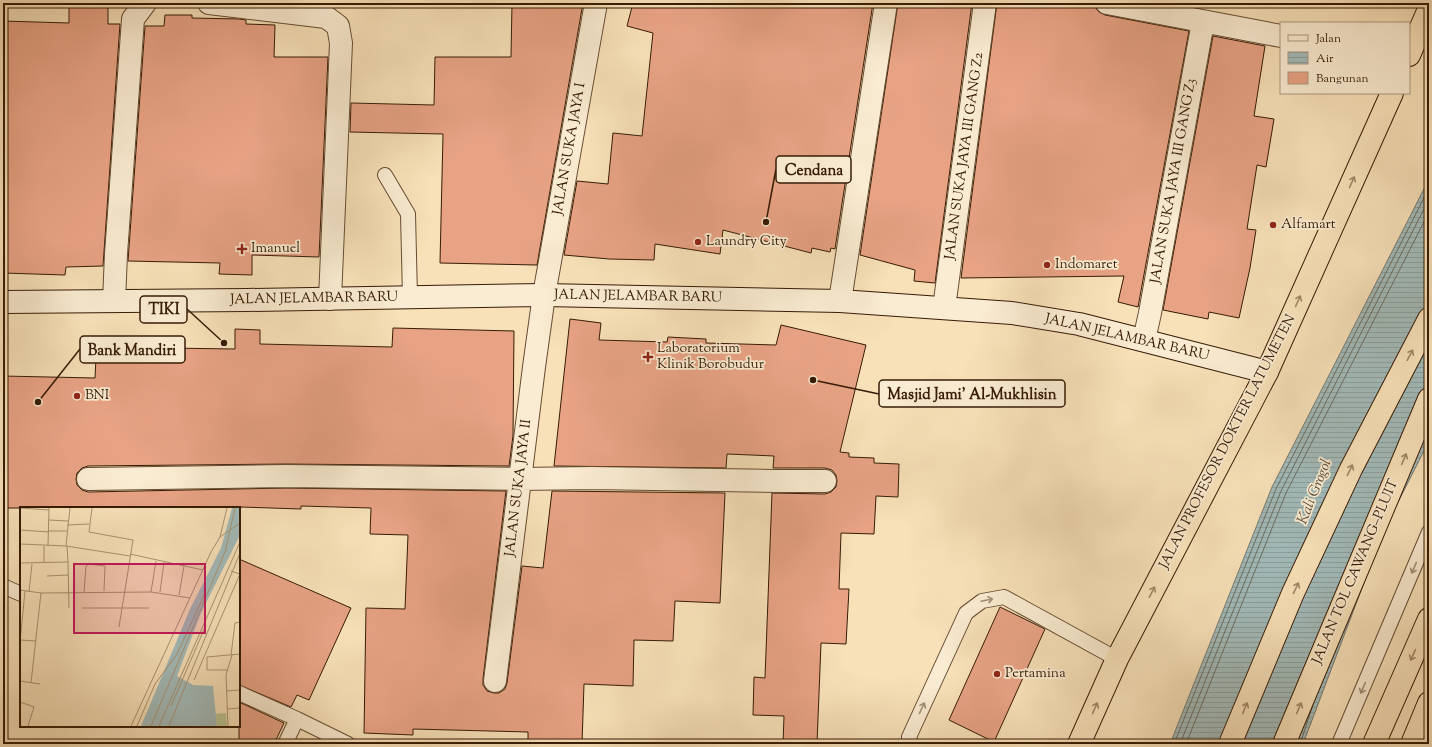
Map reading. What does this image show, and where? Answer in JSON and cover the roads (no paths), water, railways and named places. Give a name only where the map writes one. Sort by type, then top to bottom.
[{"type":"highway","points":[[1410,52],[1429,9]]},
{"type":"highway","name":"JALAN PROFESOR DOKTER LATUMETEN","points":[[1079,744],[1117,659],[1267,372],[1392,94]]},
{"type":"highway","points":[[1230,744],[1293,594],[1351,469],[1429,319]]},
{"type":"highway","name":"JALAN TOL CAWANG–PLUIT","points":[[1284,744],[1429,399]]},
{"type":"highway","points":[[1374,744],[1429,619]]},
{"type":"highway","points":[[1412,744],[1429,703]]},
{"type":"street","points":[[114,301],[133,19],[145,3]]},
{"type":"street","points":[[209,3],[326,17],[338,26],[341,43],[330,299]]},
{"type":"street","name":"JALAN SUKA JAYA I","points":[[544,295],[596,3]]},
{"type":"street","points":[[840,301],[886,3]]},
{"type":"street","name":"JALAN SUKA JAYA III GANG Z2","points":[[944,308],[985,3]]},
{"type":"street","points":[[1107,3],[1280,36]]},
{"type":"street","name":"JALAN SUKA JAYA III GANG Z3","points":[[1144,340],[1203,22]]},
{"type":"street","name":"JALAN JELAMBAR BARU","points":[[3,302],[330,299],[544,295],[840,301],[1012,313],[1079,324],[1267,372]]},
{"type":"street","name":"JALAN SUKA JAYA II","points":[[495,681],[544,295]]},
{"type":"street","points":[[88,479],[286,476],[825,481]]},
{"type":"lane","points":[[385,175],[408,214],[410,297]]},
{"type":"lane","points":[[1339,744],[1429,532]]},
{"type":"lane","points":[[3,586],[20,594]]},
{"type":"lane","points":[[911,744],[909,737],[966,613],[982,601],[1004,597],[1117,659]]},
{"type":"lane","points":[[240,692],[348,744]]},
{"type":"lane","points":[[284,744],[297,719]]},
{"type":"water","name":"Kali Grogol","points":[[1429,179],[1429,441],[1384,530],[1303,744],[1170,744],[1272,487]]},
{"type":"place","name":"Cendana","points":[[766,222]]},
{"type":"place","name":"Alfamart","points":[[1273,225]]},
{"type":"place","name":"Laundry City","points":[[698,242]]},
{"type":"place","name":"Imanuel","points":[[242,249]]},
{"type":"place","name":"Indomaret","points":[[1047,265]]},
{"type":"place","name":"TIKI","points":[[224,343]]},
{"type":"place","name":"Laboratorium Klinik Borobudur","points":[[648,357]]},
{"type":"place","name":"Masjid Jami' Al-Mukhlisin","points":[[813,380]]},
{"type":"place","name":"BNI","points":[[77,396]]},
{"type":"place","name":"Bank Mandiri","points":[[38,402]]},
{"type":"place","name":"Pertamina","points":[[997,674]]}]
